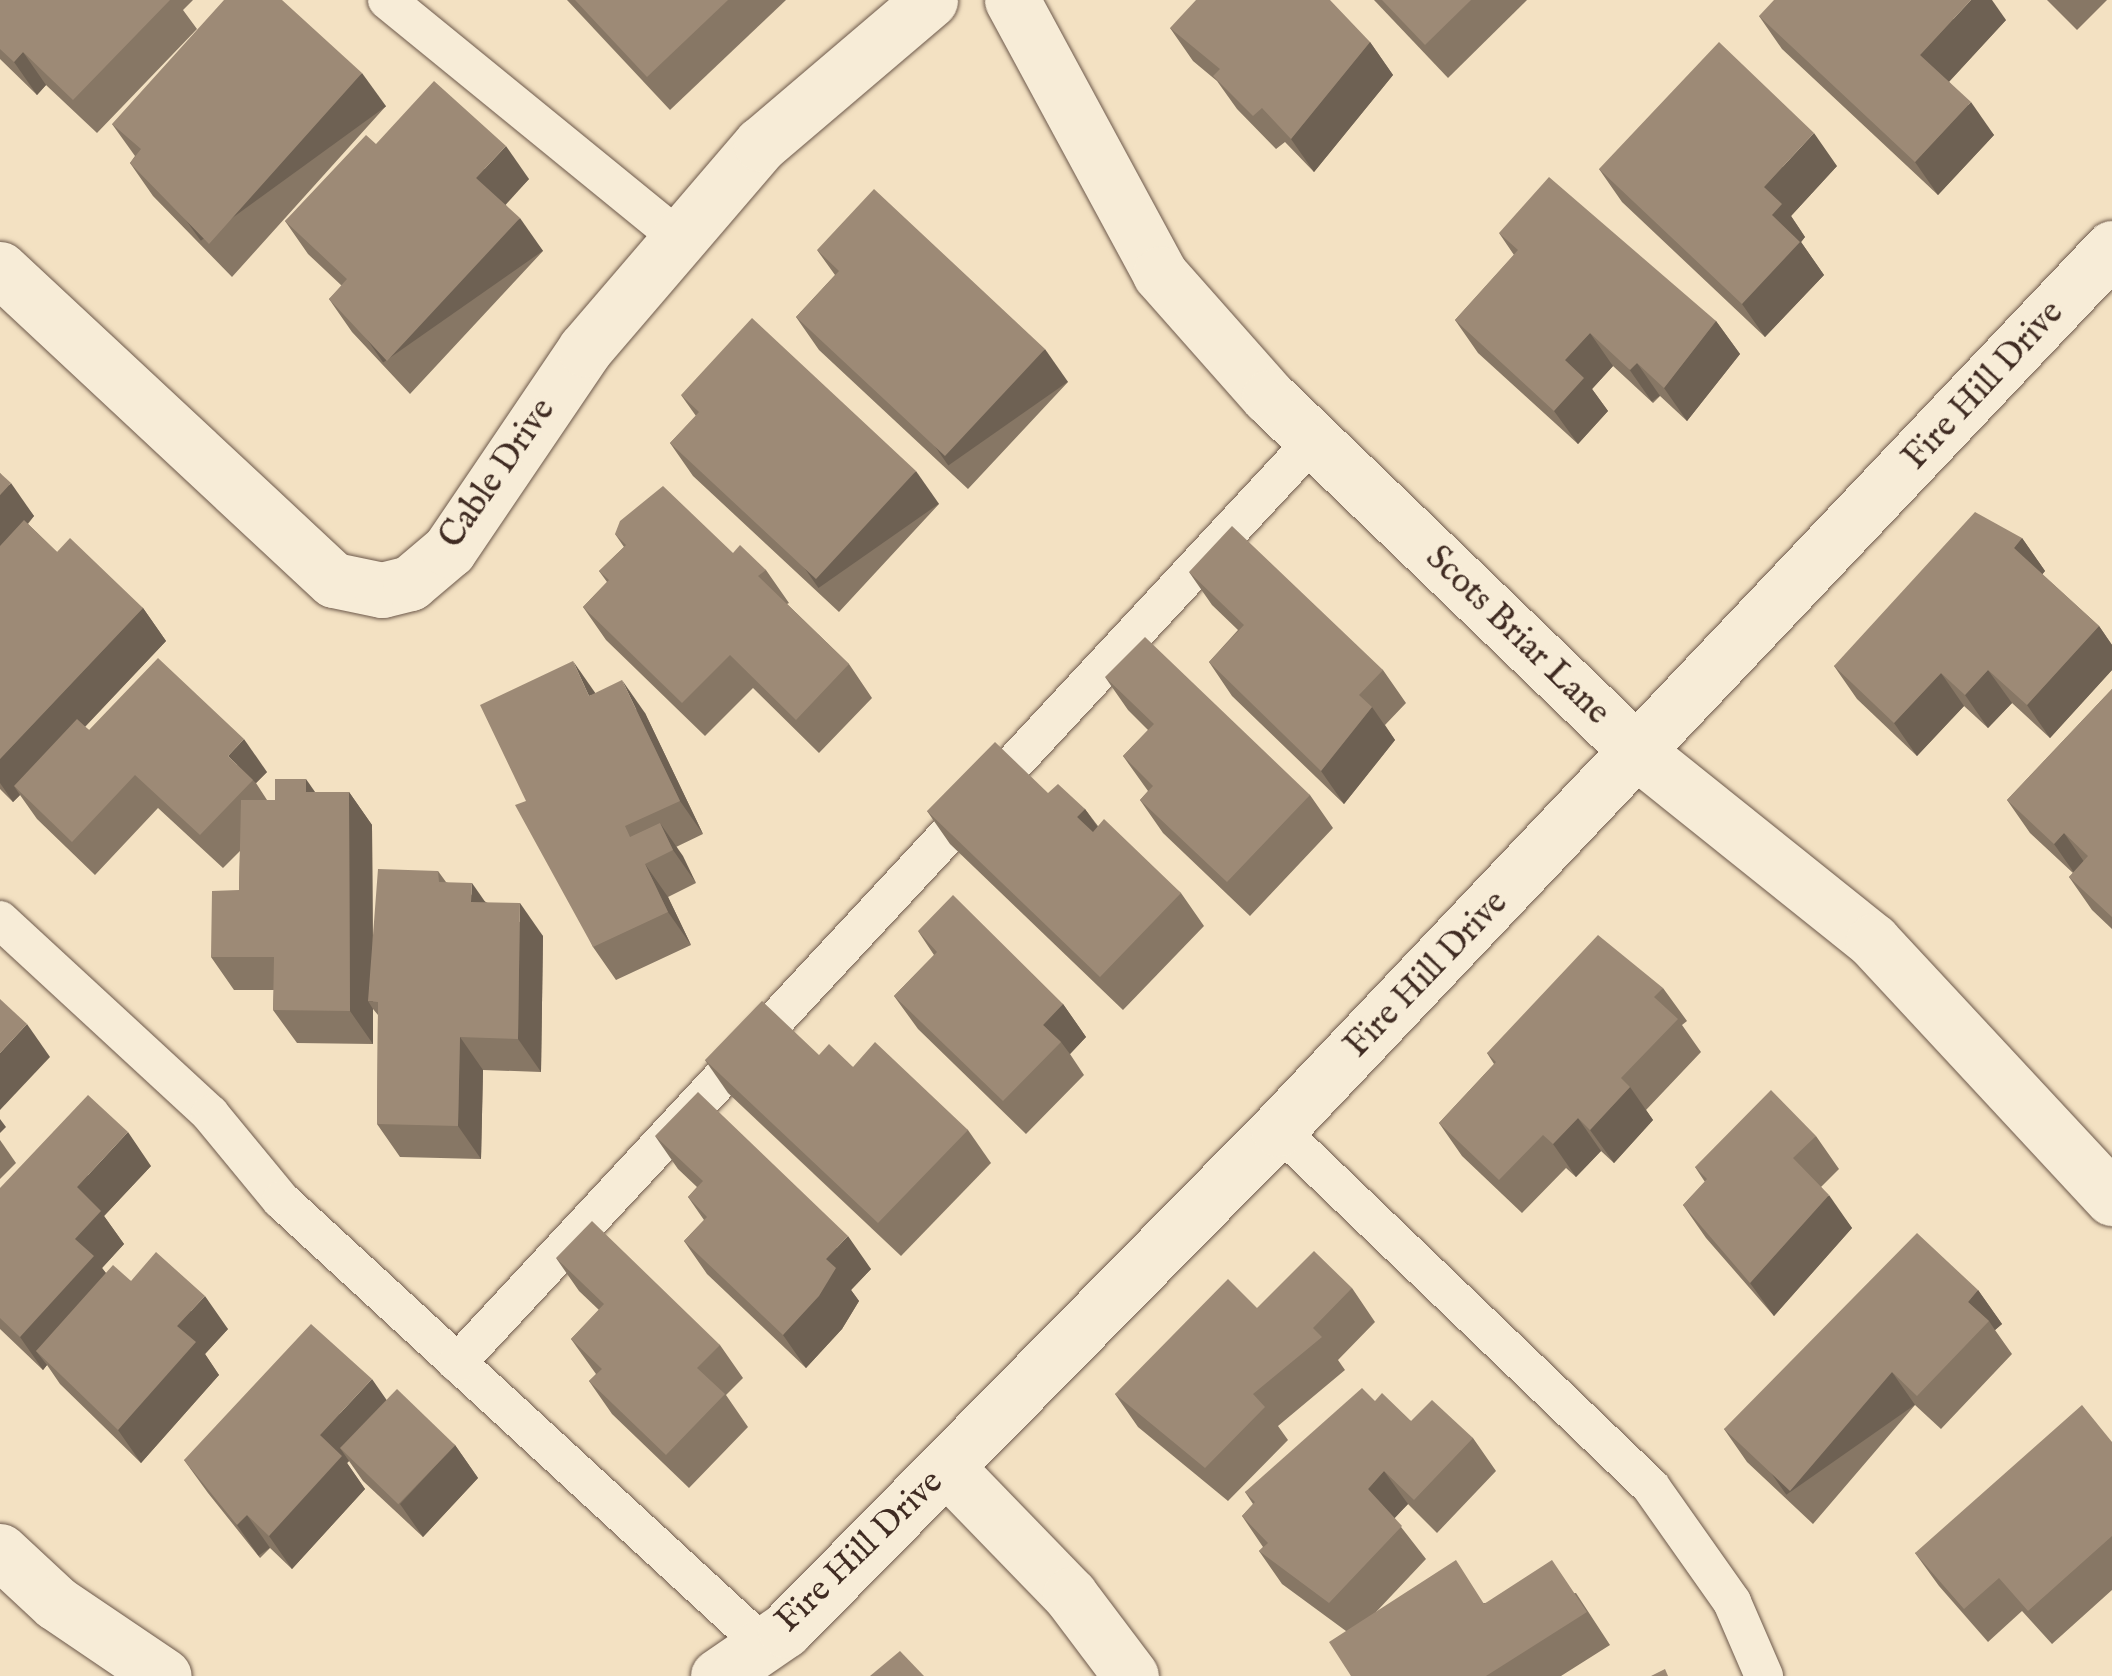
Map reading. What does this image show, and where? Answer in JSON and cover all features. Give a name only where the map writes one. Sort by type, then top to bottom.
[{"type":"street","name":"Cable Drive","points":[[0,269],[334,580],[382,590],[410,583],[448,550],[585,349],[761,144],[930,0]]},
{"type":"street","name":"Scots Briar Lane","points":[[1012,0],[1160,274],[1314,440],[1641,754],[1873,940],[2112,1198]]},
{"type":"street","name":"Fire Hill Drive","points":[[718,1676],[764,1645],[946,1468],[1278,1128],[1641,754],[2112,248]]},
{"type":"street","points":[[946,1468],[1070,1595],[1131,1676]]},
{"type":"street","points":[[0,1551],[56,1603],[164,1676]]},
{"type":"lane","points":[[386,0],[680,239]]},
{"type":"lane","points":[[458,1363],[1314,440]]},
{"type":"lane","points":[[0,920],[458,1363],[764,1645]]},
{"type":"lane","points":[[1278,1128],[1651,1487],[1732,1602],[1764,1676]]},
{"type":"building","points":[[0,0],[170,0],[73,100],[23,52],[14,62],[0,49]]},
{"type":"building","points":[[224,0],[282,0],[362,73],[209,244],[130,163],[141,149],[112,124]]},
{"type":"building","points":[[575,0],[728,0],[647,77]]},
{"type":"building","points":[[1196,0],[1330,0],[1370,42],[1291,139],[1262,108],[1253,116],[1213,76],[1220,69],[1170,28]]},
{"type":"building","points":[[1382,0],[1471,0],[1425,45]]},
{"type":"building","points":[[1774,0],[1971,0],[1920,55],[1971,102],[1915,162],[1759,16]]},
{"type":"building","points":[[1719,42],[1814,133],[1764,187],[1782,204],[1772,215],[1800,242],[1742,304],[1599,169]]},
{"type":"building","points":[[434,81],[506,146],[476,178],[520,218],[387,361],[329,299],[347,279],[285,221],[366,135],[376,144]]},
{"type":"building","points":[[1549,177],[1716,321],[1664,388],[1637,363],[1630,370],[1590,333],[1565,360],[1584,378],[1554,411],[1455,320],[1518,250],[1499,233]]},
{"type":"building","points":[[874,189],[1045,349],[945,456],[796,317],[839,271],[817,250]]},
{"type":"building","points":[[752,318],[916,471],[816,579],[670,443],[699,412],[681,395]]},
{"type":"building","points":[[0,473],[11,483],[0,495]]},
{"type":"building","points":[[663,486],[733,553],[740,545],[766,570],[758,576],[849,664],[796,720],[730,655],[682,703],[583,607],[609,580],[599,571],[626,545],[615,534],[620,521]]},
{"type":"building","points":[[1975,512],[2022,538],[2014,548],[2099,626],[2027,705],[1988,670],[1965,695],[1941,673],[1894,723],[1834,666]]},
{"type":"building","points":[[24,520],[57,552],[70,538],[143,608],[0,759],[0,546]]},
{"type":"building","points":[[1232,526],[1383,670],[1359,695],[1372,707],[1321,771],[1209,662],[1244,625],[1189,572]]},
{"type":"building","points":[[1145,637],[1310,795],[1227,882],[1140,800],[1153,786],[1123,756],[1154,724],[1105,677]]},
{"type":"building","points":[[158,658],[244,739],[228,756],[253,780],[200,835],[135,775],[72,842],[14,786],[77,719],[89,730]]},
{"type":"building","points":[[573,661],[589,696],[622,680],[680,801],[625,826],[630,837],[660,823],[673,850],[645,864],[668,912],[593,947],[515,805],[526,801],[480,705]]},
{"type":"building","points":[[2112,689],[2112,917],[2069,877],[2088,856],[2064,833],[2054,844],[2007,800]]},
{"type":"building","points":[[995,742],[1048,793],[1058,784],[1085,809],[1077,817],[1093,832],[1104,819],[1181,893],[1100,977],[927,811]]},
{"type":"building","points":[[275,779],[306,779],[306,792],[349,792],[350,1011],[273,1010],[274,957],[211,957],[212,891],[239,890],[241,800],[275,800]]},
{"type":"building","points":[[378,869],[438,871],[439,882],[472,883],[471,902],[520,903],[518,1039],[460,1037],[458,1126],[377,1124],[378,1002],[368,1001]]},
{"type":"building","points":[[953,895],[1063,1004],[1043,1025],[1061,1042],[1003,1101],[894,996],[937,952],[918,931]]},
{"type":"building","points":[[1598,935],[1663,988],[1654,997],[1678,1019],[1621,1078],[1630,1087],[1590,1130],[1578,1118],[1553,1144],[1543,1135],[1499,1180],[1439,1123],[1496,1062],[1487,1053]]},
{"type":"building","points":[[0,999],[27,1024],[0,1053]]},
{"type":"building","points":[[762,1001],[819,1055],[829,1044],[853,1067],[875,1042],[968,1130],[878,1223],[705,1060]]},
{"type":"building","points":[[1771,1090],[1816,1136],[1793,1158],[1829,1195],[1750,1283],[1683,1205],[1707,1179],[1695,1167]]},
{"type":"building","points":[[698,1092],[848,1236],[826,1259],[836,1268],[819,1296],[783,1335],[684,1241],[707,1217],[688,1197],[703,1181],[655,1136]]},
{"type":"building","points":[[88,1095],[128,1132],[77,1187],[101,1211],[75,1239],[94,1256],[20,1337],[0,1318],[0,1188]]},
{"type":"building","points":[[592,1221],[720,1345],[697,1368],[725,1394],[666,1455],[589,1381],[602,1369],[571,1339],[604,1304],[556,1258]]},
{"type":"building","points":[[1917,1233],[1978,1290],[1968,1302],[1989,1321],[1917,1396],[1892,1372],[1790,1491],[1724,1429]]},
{"type":"building","points":[[1314,1251],[1352,1288],[1313,1328],[1322,1337],[1253,1394],[1265,1407],[1205,1468],[1115,1394],[1228,1279],[1257,1308]]},
{"type":"building","points":[[156,1252],[205,1296],[177,1326],[196,1342],[118,1430],[36,1351],[113,1265],[131,1281]]},
{"type":"building","points":[[311,1324],[372,1379],[320,1435],[342,1456],[269,1536],[247,1515],[237,1525],[184,1460]]},
{"type":"building","points":[[1362,1388],[1375,1401],[1382,1393],[1411,1421],[1432,1400],[1473,1438],[1414,1500],[1384,1471],[1368,1489],[1402,1526],[1329,1603],[1259,1551],[1268,1543],[1242,1516],[1255,1502],[1245,1492]]},
{"type":"building","points":[[397,1389],[455,1445],[398,1504],[340,1448]]},
{"type":"building","points":[[2082,1405],[2112,1442],[2112,1536],[2028,1611],[1999,1578],[1964,1609],[1915,1553]]},
{"type":"building","points":[[1456,1560],[1484,1604],[1552,1560],[1587,1612],[1486,1676],[1351,1676],[1329,1642]]},
{"type":"building","points":[[900,1651],[924,1676],[870,1676]]}]
